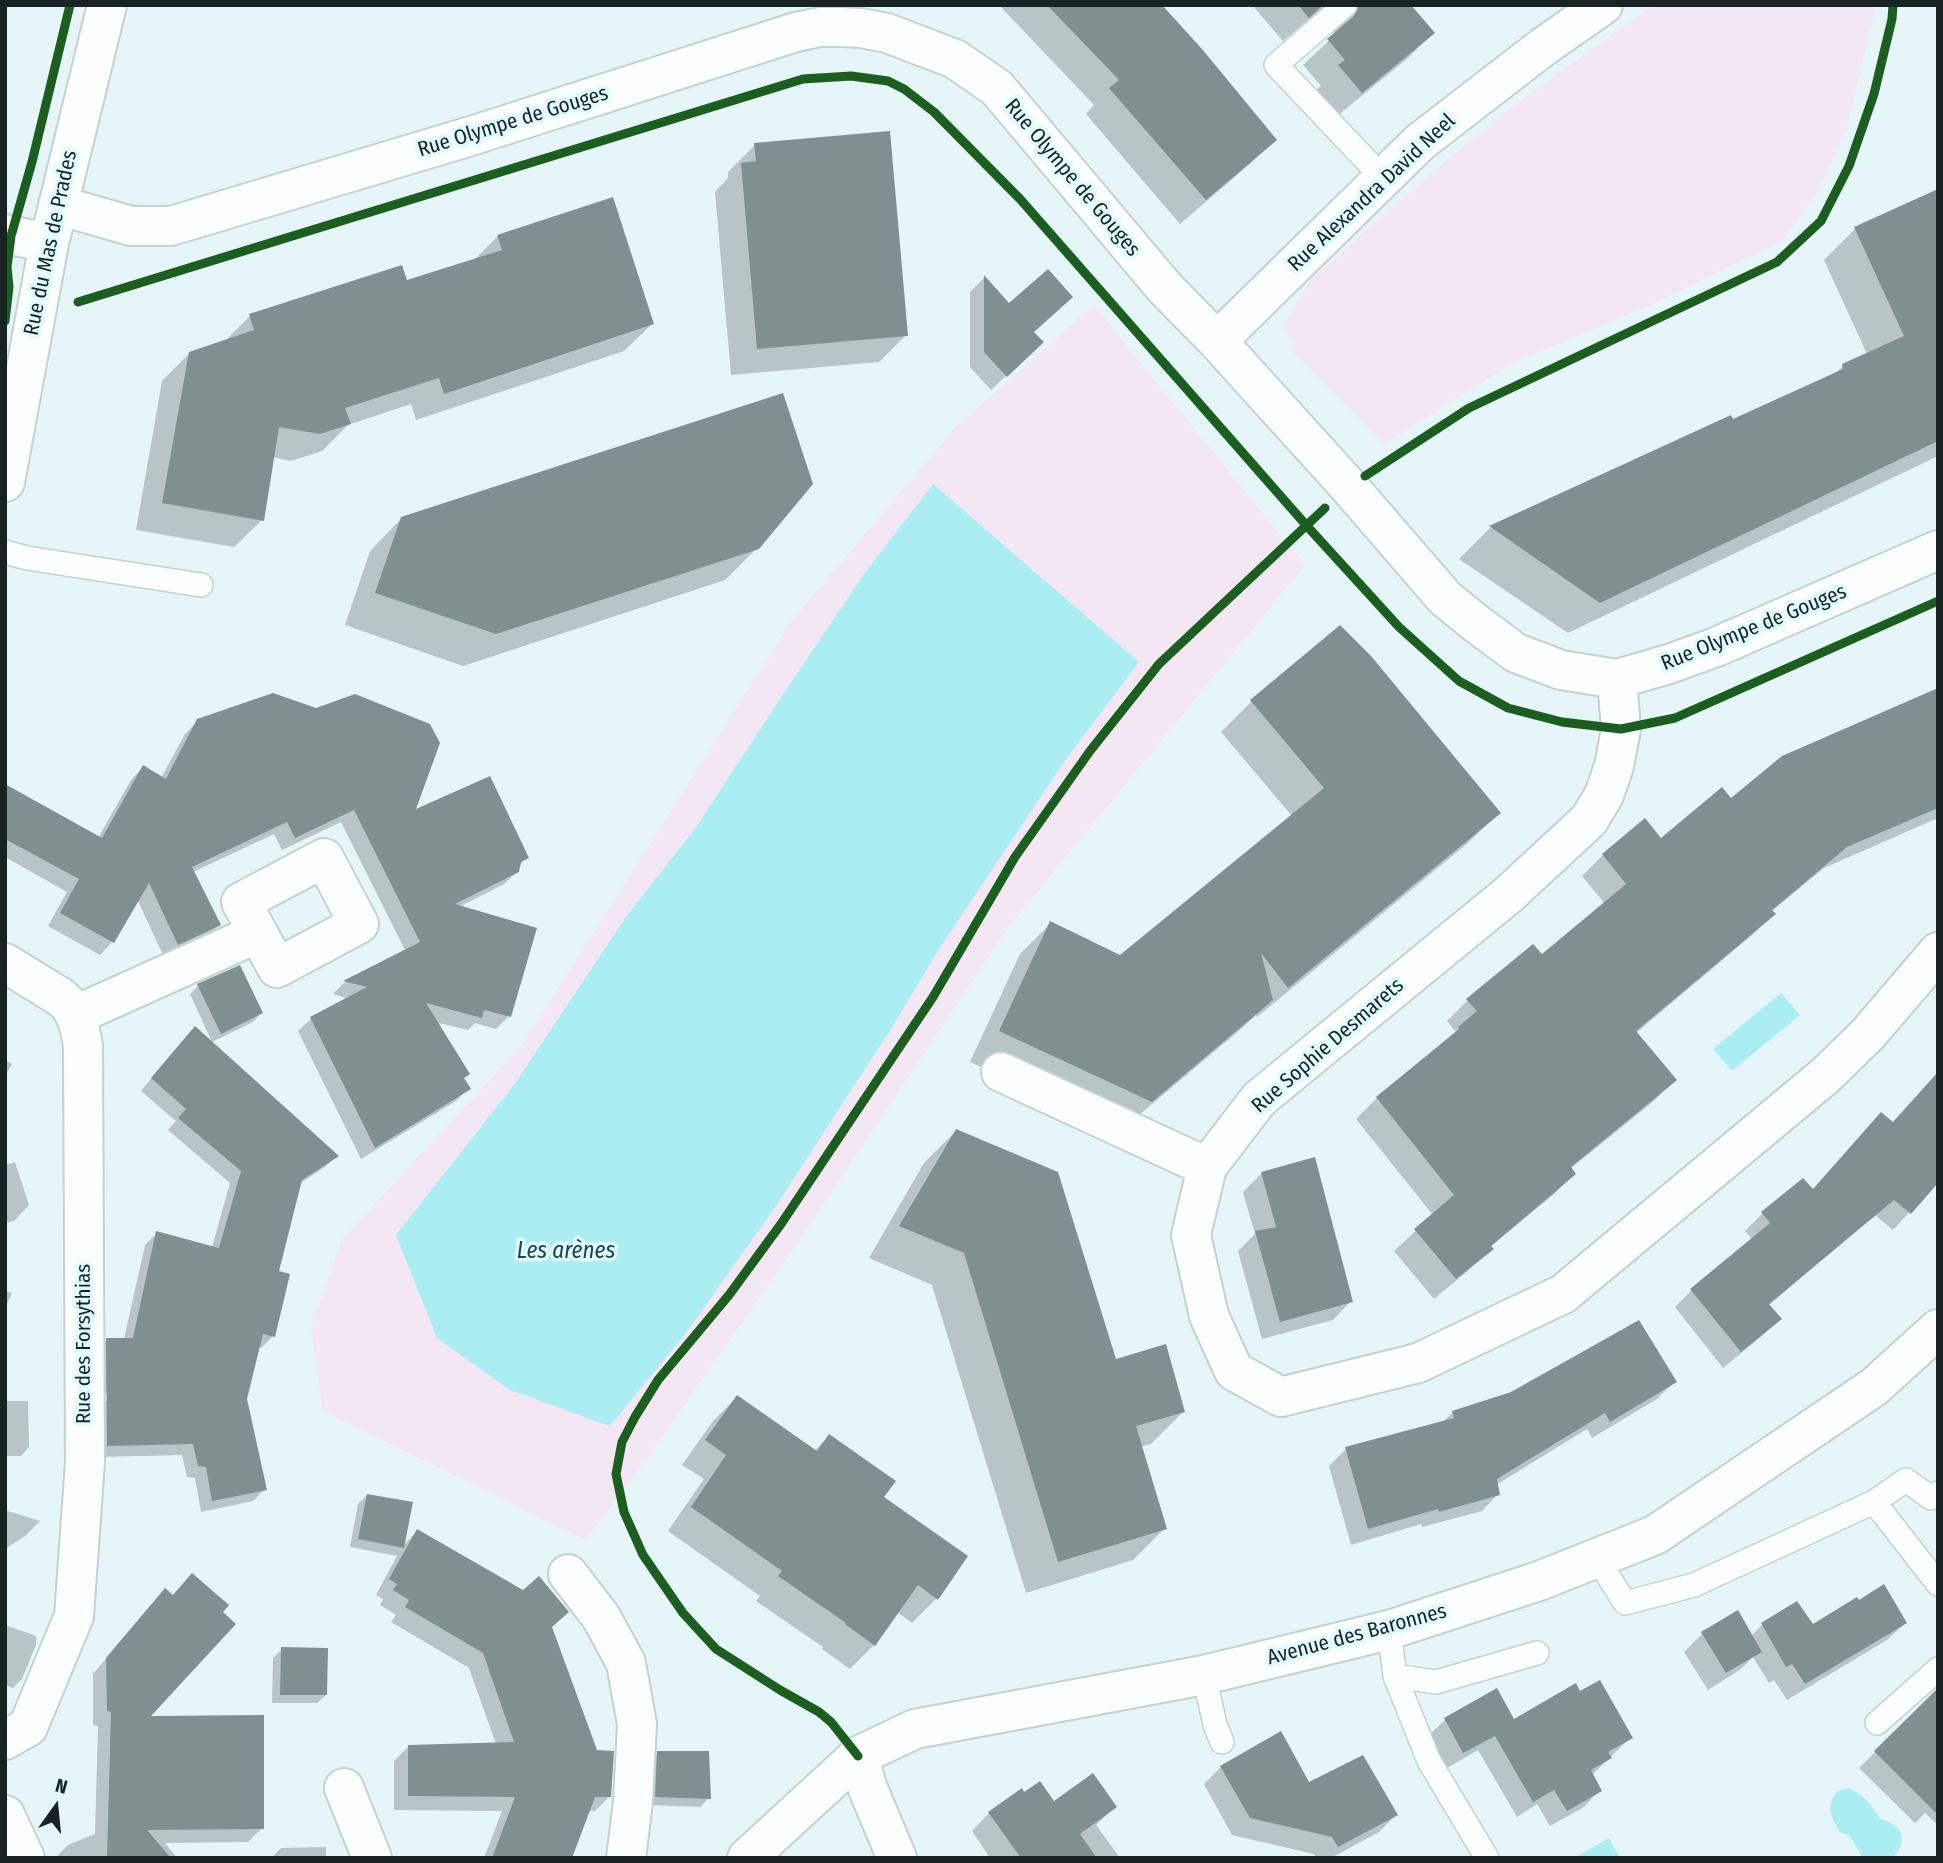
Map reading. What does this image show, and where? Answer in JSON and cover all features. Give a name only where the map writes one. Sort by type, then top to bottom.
[{"type":"street","name":"Rue du Mas de Prades","points":[[5,482],[49,243],[107,5]]},
{"type":"street","name":"Rue Alexandra David Neel","points":[[1217,341],[1420,142],[1543,47],[1603,5]]},
{"type":"street","name":"Rue Olympe de Gouges","points":[[58,205],[131,226],[171,226],[458,140],[796,32],[820,27],[861,28],[887,33],[956,60],[997,88],[1165,288],[1217,341],[1446,598],[1516,653],[1561,670],[1616,679],[1716,647],[1938,550]]},
{"type":"street","points":[[5,234],[49,243]]},
{"type":"street","name":"Rue Sophie Desmarets","points":[[1616,679],[1620,729],[1614,766],[1604,795],[1589,820],[1508,895],[1259,1099],[1207,1167],[1191,1235],[1209,1316],[1234,1371],[1281,1397],[1418,1363],[1563,1294],[1826,1075],[1868,1034],[1938,952]]},
{"type":"street","points":[[5,963],[62,998],[76,1015],[258,933]]},
{"type":"street","name":"Rue des Forsythias","points":[[5,1740],[28,1727],[74,1616],[85,1462],[83,1046],[76,1015]]},
{"type":"street","points":[[1001,1072],[1207,1167]]},
{"type":"street","name":"Avenue des Baronnes","points":[[747,1858],[858,1756],[915,1729],[1203,1675],[1389,1630],[1539,1581],[1655,1535],[1874,1387],[1938,1328]]},
{"type":"street","points":[[568,1574],[601,1617],[626,1663],[637,1724],[633,1802],[626,1858]]},
{"type":"street","points":[[858,1756],[897,1858]]},
{"type":"street","points":[[344,1788],[372,1858]]},
{"type":"street","points":[[5,1815],[26,1858]]},
{"type":"lane","points":[[1345,5],[1276,65],[1383,178]]},
{"type":"lane","points":[[5,552],[27,558],[201,584]]},
{"type":"lane","points":[[1597,1558],[1625,1603],[1694,1585],[1874,1502],[1906,1480],[1931,1498],[1938,1493]]},
{"type":"lane","points":[[1874,1502],[1938,1584]]},
{"type":"lane","points":[[1389,1630],[1395,1676],[1429,1761],[1487,1858]]},
{"type":"lane","points":[[1395,1676],[1436,1682],[1537,1653]]},
{"type":"lane","points":[[1877,1723],[1938,1669]]},
{"type":"lane","points":[[1203,1675],[1215,1725],[1222,1741]]},
{"type":"shaded area","points":[[1653,5],[1876,5],[1847,128],[1819,190],[1783,240],[1653,304],[1515,362],[1384,444],[1295,354],[1284,325],[1309,282],[1379,218],[1501,115]]},
{"type":"shaded area","points":[[1094,305],[1305,565],[1011,924],[795,1247],[640,1469],[586,1540],[323,1411],[311,1327],[342,1239],[522,1045],[793,619],[955,428]]},
{"type":"water","name":"Les arènes","points":[[933,484],[1139,662],[1064,762],[939,949],[891,1029],[776,1206],[686,1333],[610,1426],[510,1390],[437,1338],[396,1235],[514,1085],[628,914],[695,829],[864,574]]},
{"type":"water","points":[[1781,993],[1800,1015],[1732,1071],[1713,1049]]},
{"type":"water","points":[[1848,1788],[1867,1800],[1880,1819],[1888,1821],[1898,1829],[1901,1845],[1892,1858],[1863,1858],[1849,1835],[1840,1832],[1830,1809],[1832,1799],[1838,1791]]},
{"type":"water","points":[[1609,1838],[1620,1858],[1574,1858]]},
{"type":"building","points":[[1047,5],[1162,5],[1277,140],[1206,200],[1109,88],[1119,80]]},
{"type":"building","points":[[1298,5],[1323,5],[1309,18]]},
{"type":"building","points":[[1359,5],[1411,5],[1435,33],[1362,93],[1338,65],[1345,60],[1327,39],[1354,16]]},
{"type":"building","points":[[890,131],[908,336],[757,349],[741,163],[756,161],[754,143]]},
{"type":"building","points":[[1938,189],[1938,441],[1600,603],[1489,526],[1731,415],[1733,419],[1843,369],[1842,364],[1904,336],[1854,227]]},
{"type":"building","points":[[613,197],[654,324],[444,394],[439,378],[345,408],[351,424],[320,434],[279,427],[264,521],[162,503],[189,352],[254,330],[249,314],[402,265],[407,280],[502,250],[497,235]]},
{"type":"building","points":[[1048,269],[1073,297],[1034,332],[1044,342],[1007,377],[984,352],[984,275],[1009,303]]},
{"type":"building","points":[[783,393],[813,484],[759,549],[496,634],[375,593],[401,517]]},
{"type":"building","points":[[1340,625],[1371,656],[1501,813],[1288,988],[1261,953],[1273,1000],[1152,1102],[999,1031],[1050,921],[1120,955],[1324,788],[1250,700]]},
{"type":"building","points":[[1938,688],[1938,808],[1847,847],[1772,910],[1776,914],[1636,1031],[1677,1080],[1571,1167],[1576,1174],[1491,1246],[1494,1249],[1456,1279],[1414,1229],[1454,1195],[1376,1097],[1477,1011],[1466,999],[1533,944],[1542,954],[1626,884],[1602,854],[1645,818],[1661,838],[1722,787],[1731,798],[1782,756]]},
{"type":"building","points":[[273,693],[316,708],[355,694],[430,724],[440,743],[416,809],[490,776],[529,858],[521,862],[519,872],[455,904],[537,928],[511,1017],[484,1010],[482,1018],[426,1003],[470,1074],[464,1078],[471,1089],[375,1148],[310,1017],[367,987],[343,981],[420,942],[354,810],[295,838],[287,822],[192,867],[221,925],[178,945],[149,883],[114,943],[60,913],[79,879],[5,839],[5,784],[102,838],[143,765],[166,779],[197,719]]},
{"type":"building","points":[[240,965],[263,1013],[221,1034],[197,984]]},
{"type":"building","points":[[195,1026],[339,1156],[302,1180],[279,1271],[290,1274],[275,1337],[263,1334],[247,1399],[267,1490],[212,1501],[206,1467],[198,1466],[193,1444],[107,1446],[106,1338],[133,1338],[156,1231],[219,1248],[241,1171],[178,1118],[186,1109],[151,1078]]},
{"type":"building","points":[[1938,1072],[1938,1183],[1911,1214],[1894,1200],[1769,1304],[1782,1319],[1741,1352],[1690,1289],[1770,1223],[1761,1212],[1803,1178],[1813,1189],[1881,1112],[1893,1122]]},
{"type":"building","points":[[956,1129],[1058,1172],[1116,1359],[1166,1344],[1185,1412],[1136,1426],[1167,1529],[1058,1562],[964,1253],[899,1226]]},
{"type":"building","points":[[1315,1157],[1353,1302],[1280,1322],[1255,1231],[1276,1227],[1261,1172]]},
{"type":"building","points":[[1639,1320],[1677,1382],[1610,1422],[1605,1413],[1497,1479],[1500,1495],[1368,1529],[1345,1447],[1454,1418],[1452,1411],[1511,1392]]},
{"type":"building","points":[[737,1395],[817,1451],[829,1434],[896,1481],[884,1497],[968,1556],[938,1600],[918,1585],[875,1646],[778,1576],[782,1571],[691,1507],[726,1455],[705,1440]]},
{"type":"building","points":[[367,1494],[413,1502],[404,1548],[358,1539]]},
{"type":"building","points":[[417,1529],[523,1590],[539,1576],[569,1612],[552,1627],[597,1750],[614,1751],[611,1797],[595,1797],[572,1858],[492,1858],[515,1797],[408,1796],[408,1745],[514,1742],[483,1653],[405,1607],[409,1600],[393,1590],[397,1584],[389,1579]]},
{"type":"building","points":[[192,1573],[229,1605],[223,1612],[236,1624],[151,1716],[264,1715],[264,1829],[147,1830],[171,1858],[107,1858],[111,1712],[107,1711],[106,1658],[165,1588],[173,1595]]},
{"type":"building","points":[[1884,1584],[1907,1623],[1805,1684],[1792,1664],[1786,1667],[1761,1623],[1797,1601],[1813,1624]]},
{"type":"building","points":[[1738,1610],[1762,1652],[1726,1673],[1701,1632]]},
{"type":"building","points":[[281,1647],[328,1648],[327,1695],[280,1695]]},
{"type":"building","points":[[1600,1680],[1633,1738],[1608,1752],[1612,1758],[1591,1770],[1602,1791],[1567,1811],[1554,1790],[1533,1802],[1495,1736],[1463,1753],[1444,1718],[1497,1688],[1514,1719],[1576,1683],[1580,1691]]},
{"type":"building","points":[[1938,1688],[1938,1815],[1874,1751]]},
{"type":"building","points":[[1281,1731],[1309,1782],[1363,1755],[1398,1815],[1338,1847],[1332,1837],[1250,1818],[1220,1766]]},
{"type":"building","points":[[657,1751],[709,1751],[711,1799],[655,1797]]},
{"type":"building","points":[[1093,1773],[1117,1807],[1080,1834],[1097,1858],[1021,1858],[988,1812],[1022,1788],[1024,1792],[1040,1781],[1054,1801]]},
{"type":"cycle path","points":[[5,321],[11,236],[70,5]]},
{"type":"cycle path","points":[[1365,476],[1469,408],[1777,262],[1821,221],[1849,166],[1874,94],[1893,5]]},
{"type":"cycle path","points":[[78,302],[803,79],[851,76],[888,81],[904,89],[934,112],[1020,199],[1399,627],[1459,681],[1508,708],[1562,722],[1621,729],[1675,718],[1938,601]]},
{"type":"cycle path","points":[[858,1756],[831,1722],[819,1712],[716,1649],[683,1613],[643,1555],[624,1512],[616,1474],[622,1442],[658,1380],[729,1295],[781,1224],[933,997],[1015,857],[1090,751],[1159,664],[1325,508]]}]
